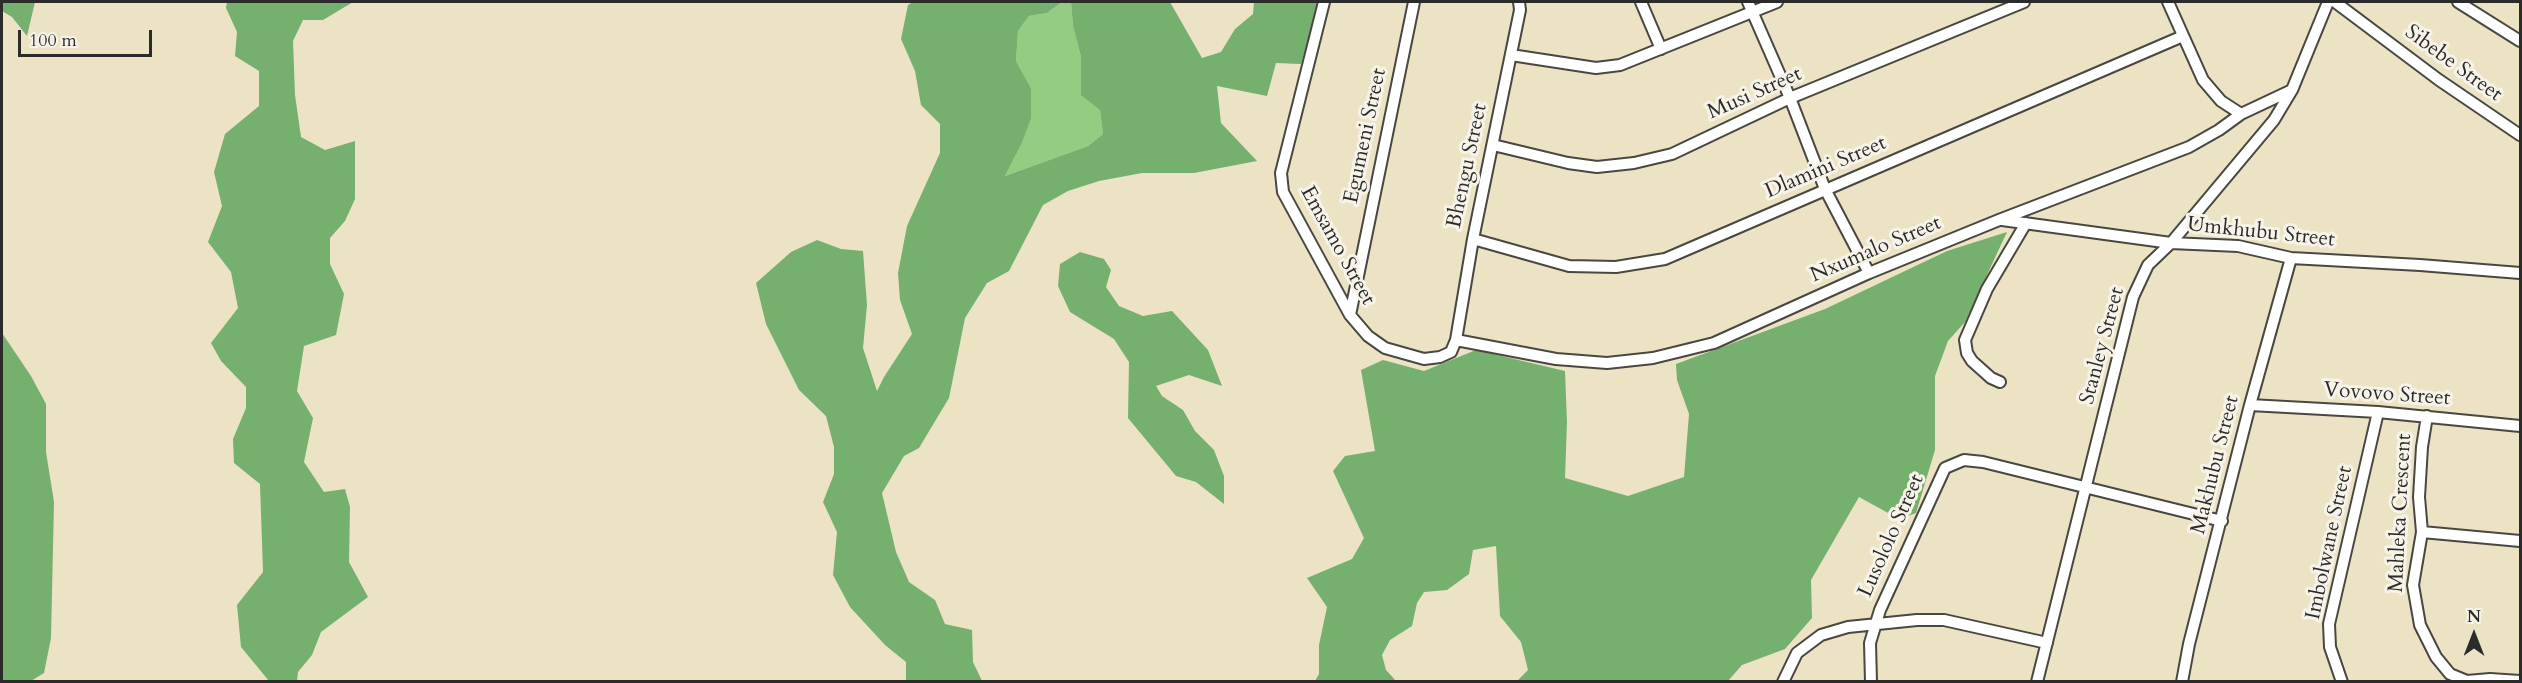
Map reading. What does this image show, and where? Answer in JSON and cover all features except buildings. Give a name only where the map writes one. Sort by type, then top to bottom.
[{"type":"street","name":"Emsamo Street","points":[[1324,2],[1281,173],[1283,192],[1350,315],[1368,336],[1385,348],[1424,358],[1440,357],[1451,352],[1456,340]]},
{"type":"street","name":"Egumeni Street","points":[[1350,315],[1414,2]]},
{"type":"street","name":"Bhengu Street","points":[[1456,340],[1473,239],[1520,10],[1519,2]]},
{"type":"street","points":[[1641,2],[1660,49]]},
{"type":"street","points":[[1511,55],[1596,68],[1620,65],[1750,7],[1777,2]]},
{"type":"street","name":"Musi Street","points":[[1493,144],[1568,163],[1597,167],[1635,163],[1672,154],[1791,98],[2024,2]]},
{"type":"street","points":[[2168,2],[2203,80],[2221,101],[2241,114]]},
{"type":"street","name":"Stanley Street","points":[[2037,681],[2133,297],[2148,265],[2171,243],[2274,120],[2292,90],[2328,2]]},
{"type":"street","name":"Sibebe Street","points":[[2335,2],[2439,80],[2519,132]]},
{"type":"street","points":[[2458,2],[2520,41]]},
{"type":"street","points":[[1750,7],[1791,98],[1826,189],[1869,273]]},
{"type":"street","name":"Dlamini Street","points":[[1473,239],[1569,266],[1616,267],[1665,259],[2183,36]]},
{"type":"street","name":"Nxumalo Street","points":[[1456,340],[1556,359],[1607,363],[1653,358],[1714,343],[1869,273],[2189,147],[2241,114],[2292,90]]},
{"type":"street","name":"Umkhubu Street","points":[[1999,220],[2171,243],[2238,246],[2291,258],[2520,273]]},
{"type":"street","points":[[2000,382],[1991,378],[1972,361],[1967,353],[1965,340],[1988,289],[2026,223]]},
{"type":"street","name":"Makhubu Street","points":[[2182,681],[2189,644],[2250,405],[2291,258]]},
{"type":"street","name":"Vovovo Street","points":[[2250,405],[2378,412],[2520,426]]},
{"type":"street","name":"Imbolwane Street","points":[[2342,681],[2330,647],[2330,624],[2378,412]]},
{"type":"street","name":"Mahleka Crescent","points":[[2427,416],[2419,497],[2422,532],[2413,585],[2420,625],[2436,657],[2450,674],[2467,681],[2490,679],[2520,681]]},
{"type":"street","name":"Lusololo Street","points":[[1871,681],[1870,643],[1876,623],[1945,468],[1964,460],[1983,462],[2222,521]]},
{"type":"street","points":[[2422,532],[2520,541]]},
{"type":"street","points":[[1783,681],[1797,653],[1821,635],[1848,627],[1917,620],[1944,620],[2047,643]]},
{"type":"green space","points":[[2,2],[35,2],[27,36],[12,17],[2,11]]},
{"type":"green space","points":[[227,2],[353,2],[323,20],[303,20],[293,41],[295,95],[301,137],[325,150],[355,141],[355,199],[345,221],[330,238],[330,264],[344,294],[336,335],[304,346],[297,391],[313,418],[304,462],[324,492],[345,489],[350,507],[349,562],[368,597],[321,632],[312,655],[298,672],[297,681],[269,681],[241,647],[237,605],[263,572],[260,484],[234,463],[233,439],[246,408],[246,387],[221,361],[211,343],[238,308],[231,272],[208,242],[222,206],[214,172],[225,134],[259,106],[259,71],[235,56],[237,32],[226,8]]},
{"type":"green space","points":[[913,2],[1062,2],[1047,13],[1029,16],[1018,31],[1016,61],[1031,88],[1031,118],[1021,145],[1005,176],[1088,146],[1103,134],[1100,110],[1081,95],[1081,57],[1073,26],[1071,2],[1170,2],[1202,58],[1221,52],[1235,29],[1253,14],[1254,2],[1319,2],[1301,64],[1276,63],[1267,96],[1217,86],[1221,123],[1257,161],[1194,173],[1142,173],[1099,181],[1068,191],[1043,205],[1009,271],[987,283],[965,318],[949,398],[919,448],[904,456],[882,493],[896,552],[909,582],[935,600],[945,624],[972,630],[973,662],[982,681],[906,681],[906,662],[885,645],[850,607],[833,575],[837,532],[823,502],[834,474],[834,447],[826,416],[799,390],[766,324],[756,283],[791,252],[817,240],[841,249],[863,251],[867,305],[863,348],[877,391],[912,334],[900,300],[898,273],[907,226],[940,153],[940,124],[921,105],[915,71],[901,39],[908,5]]},
{"type":"green space","points":[[1062,2],[1071,2],[1073,26],[1081,57],[1081,94],[1100,109],[1103,134],[1088,146],[1005,176],[1021,145],[1031,88],[1016,61],[1018,31],[1029,16],[1047,13]]},
{"type":"green space","points":[[2007,232],[1965,322],[1948,341],[1935,376],[1935,450],[1916,513],[1899,519],[1859,497],[1811,580],[1812,618],[1785,649],[1742,665],[1728,681],[1517,681],[1528,670],[1521,642],[1500,616],[1496,546],[1473,550],[1469,574],[1447,590],[1424,592],[1417,603],[1412,626],[1390,640],[1382,655],[1386,670],[1396,681],[1315,681],[1319,674],[1319,645],[1327,607],[1307,578],[1352,559],[1364,538],[1333,471],[1345,456],[1375,451],[1361,370],[1383,360],[1424,371],[1476,350],[1565,371],[1567,422],[1565,478],[1628,496],[1684,477],[1689,414],[1677,380],[1676,364],[1825,309],[1947,251]]},
{"type":"green space","points":[[1080,252],[1104,259],[1111,270],[1106,287],[1119,306],[1143,316],[1172,311],[1208,350],[1222,386],[1189,375],[1156,386],[1162,396],[1183,410],[1195,431],[1214,450],[1224,476],[1224,504],[1196,482],[1176,476],[1128,418],[1129,362],[1114,339],[1070,312],[1058,286],[1060,264]]},
{"type":"green space","points":[[2,333],[31,376],[46,404],[46,452],[54,502],[51,638],[44,673],[31,681],[2,681]]}]
